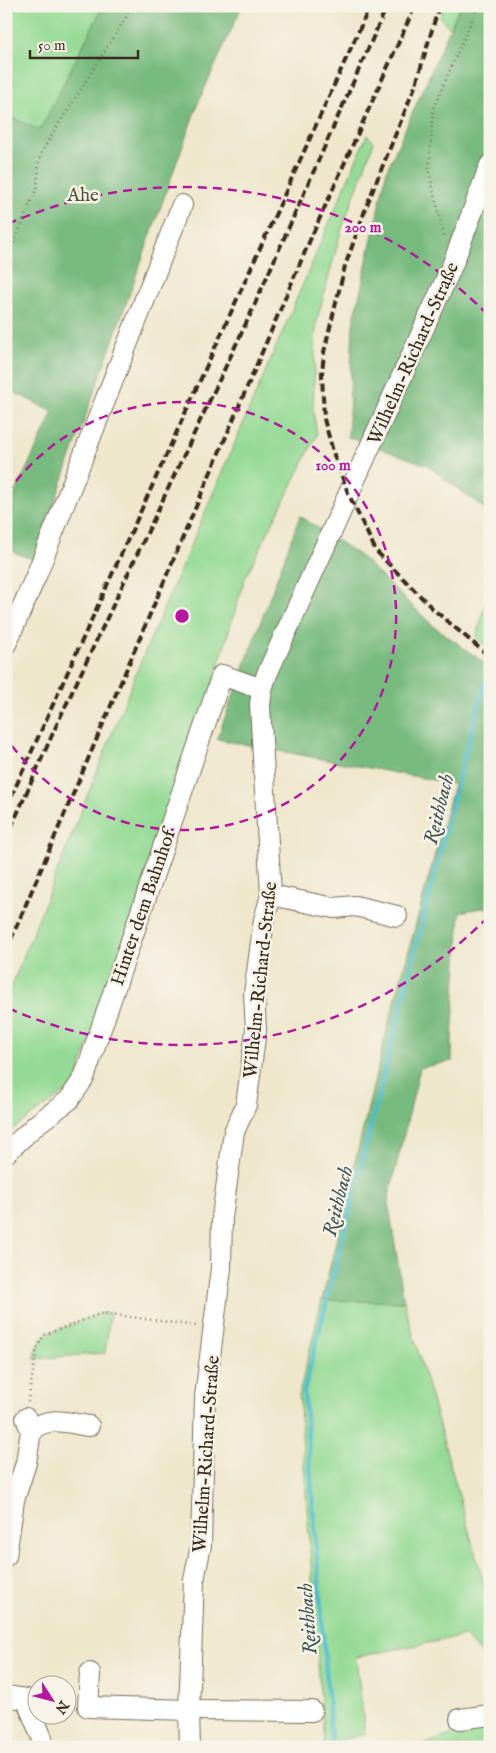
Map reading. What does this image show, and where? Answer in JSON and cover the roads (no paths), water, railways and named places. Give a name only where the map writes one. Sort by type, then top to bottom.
[{"type":"street","name":"Wilhelm-Richard-Straße","points":[[190,1747],[189,1710],[194,1580],[201,1545],[205,1397],[221,1268],[222,1217],[234,1132],[246,1105],[256,1030],[254,994],[264,920],[271,895],[260,705],[262,689],[340,511],[452,266],[490,165]]},
{"type":"street","points":[[6,644],[36,576],[182,205]]},
{"type":"street","name":"Hinter dem Bahnhof","points":[[6,1152],[37,1124],[69,1100],[84,1078],[222,675],[262,689]]},
{"type":"street","points":[[271,895],[334,908],[355,906],[397,916]]},
{"type":"street","points":[[6,1556],[14,1500],[26,1464],[28,1424],[48,1420],[89,1426]]},
{"type":"street","points":[[90,1673],[88,1707],[312,1711]]},
{"type":"street","points":[[6,1696],[26,1699],[42,1738],[41,1747]]},
{"type":"street","points":[[460,1719],[490,1715]]},
{"type":"waterway","name":"Reithbach","points":[[332,1747],[304,1391],[461,769],[488,673]]},
{"type":"railway","points":[[6,808],[370,6]]},
{"type":"railway","points":[[6,839],[57,724],[250,315],[387,6]]},
{"type":"railway","points":[[6,951],[310,240],[415,6]]},
{"type":"railway","points":[[439,6],[416,84],[368,202],[345,266],[324,352],[322,374],[324,419],[334,455],[348,493],[376,551],[434,610],[490,657]]},
{"type":"park label","name":"Ahe","points":[[83,194]]}]
